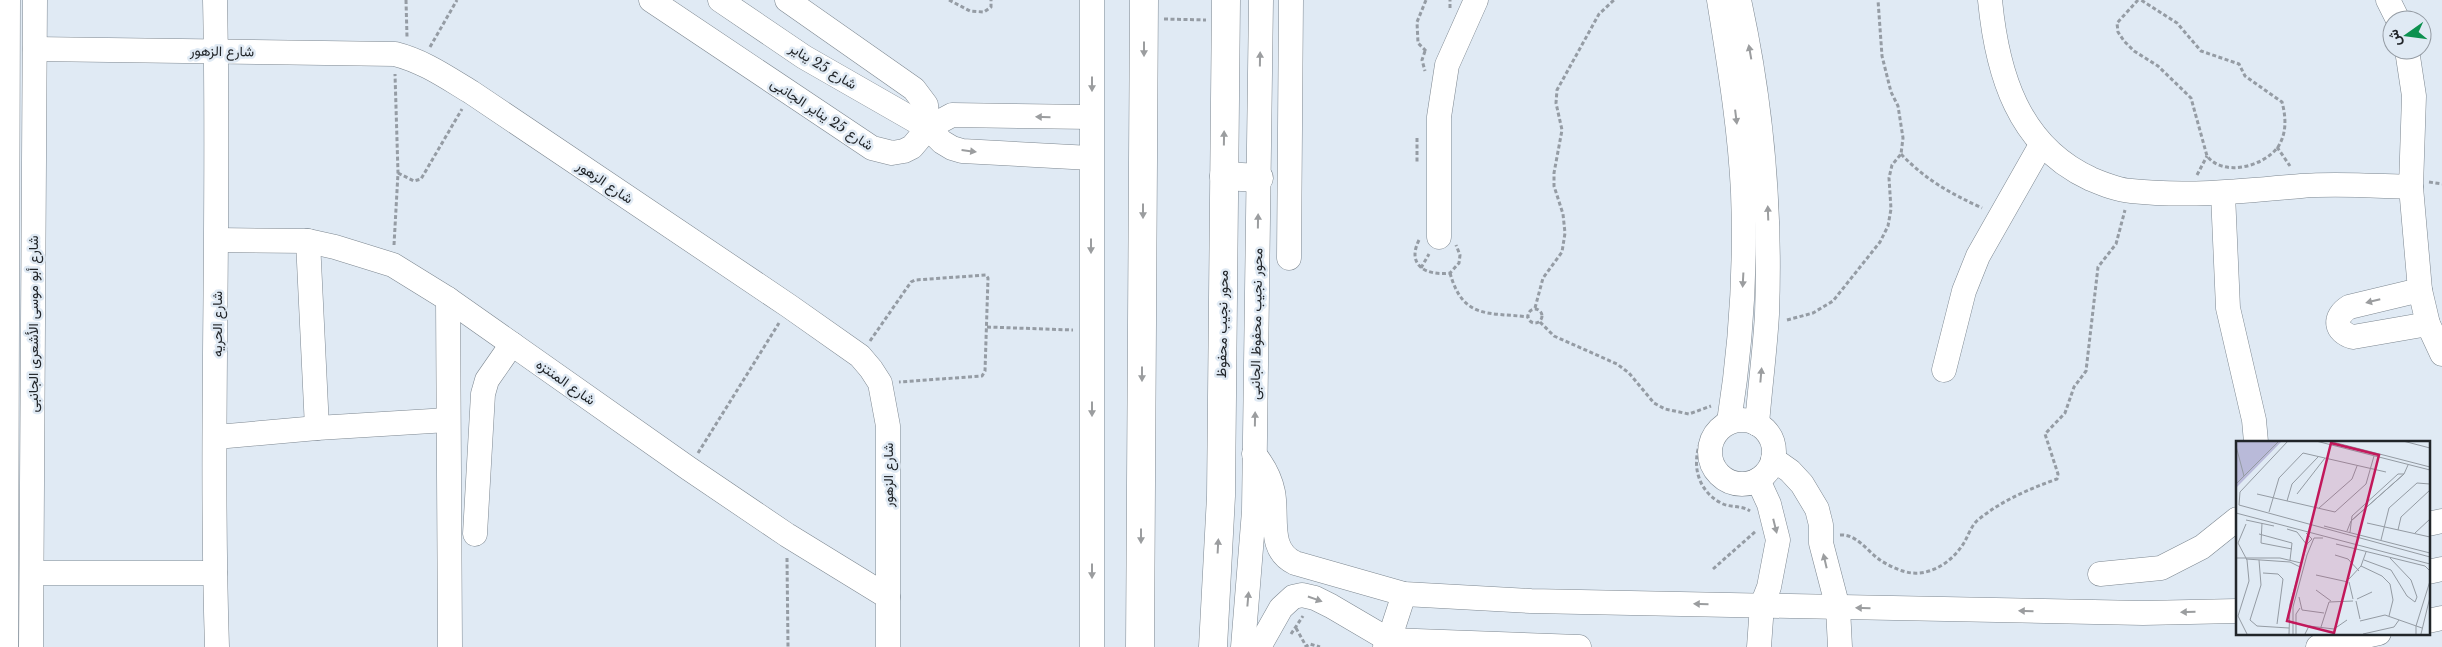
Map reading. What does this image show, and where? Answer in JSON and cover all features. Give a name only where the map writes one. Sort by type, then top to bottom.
[{"type":"main road","points":[[1140,647],[1144,10]]},
{"type":"main road","name":"محور نجيب محفوظ","points":[[1213,647],[1220,496],[1226,10]]},
{"type":"main road","points":[[1224,176],[1259,178]]},
{"type":"street","points":[[6,647],[4,242],[8,0]]},
{"type":"street","name":"شارع أبو موسى الأشعرى الجانبى","points":[[31,647],[35,0]]},
{"type":"street","name":"شارع الحريه","points":[[216,0],[215,573],[217,647]]},
{"type":"street","name":"شارع 25 يناير الجانبى","points":[[651,0],[872,148],[892,153],[904,151],[912,147],[928,128]]},
{"type":"street","name":"شارع 25 يناير","points":[[720,0],[804,57],[928,128],[942,142],[952,148],[962,151],[1091,158]]},
{"type":"street","points":[[787,0],[914,89],[926,105],[928,128],[952,116],[1091,117]]},
{"type":"street","points":[[1092,0],[1092,647]]},
{"type":"street","name":"محور نجيب محفوظ الجانبى","points":[[1243,647],[1252,561],[1261,0]]},
{"type":"street","points":[[1289,258],[1290,0]]},
{"type":"street","points":[[1439,237],[1438,117],[1447,65],[1476,0]]},
{"type":"street","points":[[1719,0],[1731,76],[1743,190],[1744,248],[1741,328],[1729,411],[1712,439],[1709,450],[1711,462],[1716,472],[1725,480],[1736,484],[1747,484],[1765,475],[1773,459],[1774,449],[1771,439],[1765,430],[1756,424],[1738,420],[1729,411]]},
{"type":"street","points":[[1740,0],[1763,138],[1768,227],[1767,316],[1756,424]]},
{"type":"street","points":[[1990,0],[1993,34],[2000,65],[2012,95],[2041,145],[2067,166],[2085,176],[2130,191],[2223,194],[2303,186],[2411,187]]},
{"type":"street","name":"شارع الزهور","points":[[35,48],[216,50],[408,58],[471,92],[790,306],[860,356],[880,383],[888,426],[888,647]]},
{"type":"street","points":[[2408,60],[2414,96],[2411,187],[2420,290],[2428,324],[2442,354]]},
{"type":"street","points":[[1944,370],[1964,291],[1978,256],[2041,145]]},
{"type":"street","points":[[2223,194],[2228,308],[2254,420],[2256,441]]},
{"type":"street","name":"شارع المنتزه","points":[[217,240],[308,241],[353,252],[393,265],[448,299],[688,468],[787,535],[888,597]]},
{"type":"street","points":[[308,241],[316,428]]},
{"type":"street","points":[[2420,290],[2349,307],[2342,312],[2338,320],[2339,328],[2345,334],[2353,337],[2428,324]]},
{"type":"street","points":[[448,299],[450,647]]},
{"type":"street","points":[[475,534],[483,394],[488,380],[512,344]]},
{"type":"street","points":[[216,437],[316,428],[448,420]]},
{"type":"street","points":[[1254,454],[1272,485],[1277,545],[1283,555],[1295,563],[1404,594],[1531,602],[2143,613],[2236,611]]},
{"type":"street","points":[[1773,459],[1790,471],[1802,484],[1811,497],[1821,525],[1821,543],[1838,608],[1840,647]]},
{"type":"street","points":[[1758,480],[1769,504],[1778,540],[1773,573],[1762,605],[1758,647]]},
{"type":"street","points":[[2100,574],[2161,568],[2202,547],[2236,520]]},
{"type":"street","points":[[32,573],[215,573]]},
{"type":"street","points":[[1387,644],[1404,594]]},
{"type":"street","points":[[1259,647],[1276,615],[1293,597],[1302,595],[1315,598],[1387,644],[1579,647]]},
{"type":"street","points":[[2324,642],[2373,634]]},
{"type":"path","points":[[393,265],[398,173],[408,58],[406,0]]},
{"type":"path","points":[[408,58],[457,0]]},
{"type":"path","points":[[949,0],[970,11],[984,12],[991,7],[991,0]]},
{"type":"path","points":[[1417,37],[1417,22],[1426,0]]},
{"type":"path","points":[[1528,316],[1531,310],[1535,308],[1543,278],[1562,252],[1565,233],[1563,214],[1554,186],[1554,172],[1562,130],[1556,103],[1557,90],[1599,14],[1614,0]]},
{"type":"path","points":[[1767,316],[1790,320],[1824,308],[1833,301],[1880,242],[1888,226],[1891,209],[1889,178],[1892,165],[1901,154],[1902,122],[1882,56],[1878,0]]},
{"type":"path","points":[[2139,0],[2177,23],[2201,51],[2239,64],[2245,76],[2282,102],[2286,118],[2284,133],[2277,147],[2263,160],[2226,169],[2213,164],[2207,156],[2191,98],[2158,66],[2134,51],[2118,32],[2117,23],[2139,0]]},
{"type":"path","points":[[1144,10],[1226,10]]},
{"type":"path","points":[[398,173],[414,181],[421,180],[471,92]]},
{"type":"path","points":[[1901,154],[1935,184],[1959,198],[1999,216]]},
{"type":"path","points":[[1821,543],[1838,535],[1851,536],[1890,566],[1913,573],[1932,570],[1952,559],[1964,543],[1976,521],[1996,506],[2028,489],[2057,479],[2058,474],[2045,434],[2065,413],[2074,387],[2086,371],[2098,267],[2116,244],[2130,191]]},
{"type":"path","points":[[1450,273],[1458,294],[1475,309],[1496,316],[1528,316]]},
{"type":"path","points":[[860,356],[907,285],[915,280],[986,275],[988,278],[986,370],[982,376],[880,383]]},
{"type":"path","points":[[688,468],[790,306]]},
{"type":"path","points":[[1535,308],[1541,311],[1542,319],[1540,322]]},
{"type":"path","points":[[1528,316],[1532,322],[1540,322],[1554,336],[1616,364],[1629,373],[1654,403],[1665,409],[1689,414],[1716,404],[1729,411]]},
{"type":"path","points":[[987,328],[1092,330]]},
{"type":"path","points":[[1729,411],[1703,434],[1696,456],[1696,468],[1706,490],[1714,498],[1723,504],[1746,508],[1756,515]]},
{"type":"path","points":[[1712,569],[1761,527],[1768,540],[1778,540]]},
{"type":"path","points":[[787,535],[788,647]]},
{"type":"path","points":[[1287,641],[1315,598]]},
{"type":"path","points":[[1296,628],[1306,646],[1316,644],[1320,647]]}]
